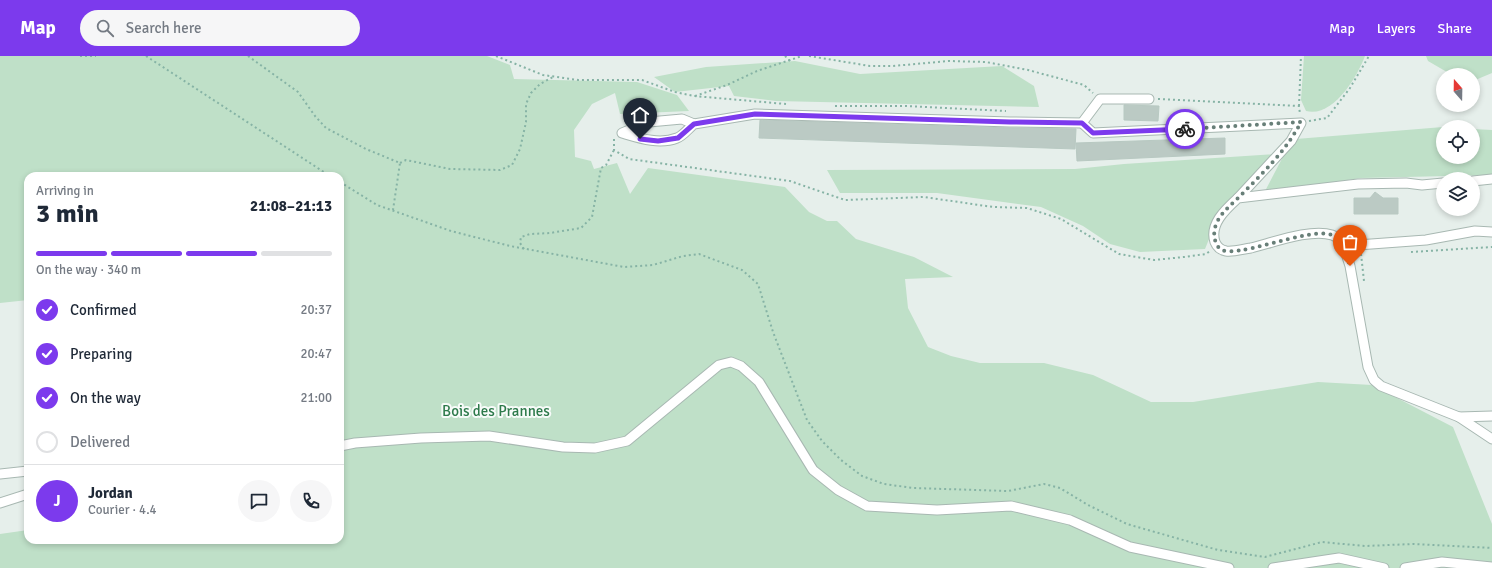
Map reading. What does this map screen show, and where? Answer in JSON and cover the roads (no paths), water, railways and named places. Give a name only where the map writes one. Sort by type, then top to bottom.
[{"type":"street","points":[[1082,123],[1100,99],[1149,99]]},
{"type":"street","points":[[694,124],[678,138],[658,141],[640,139],[622,133],[649,122],[682,120],[694,124],[755,114],[994,122],[1082,123],[1093,133],[1301,122],[1291,141],[1227,208],[1217,222],[1214,235],[1218,246],[1221,250],[1227,251],[1245,249],[1312,234],[1331,235],[1342,241],[1350,266],[1368,367],[1374,380],[1381,386],[1459,417],[1492,439]]},
{"type":"street","points":[[1480,180],[1492,179]]},
{"type":"street","points":[[1238,198],[1358,184],[1436,183]]},
{"type":"street","points":[[1344,246],[1426,240],[1475,231],[1492,232]]},
{"type":"street","points":[[344,445],[421,438],[489,436],[563,447],[595,448],[627,441],[719,365],[731,362],[741,366],[759,382],[813,470],[838,490],[867,506],[937,510],[1011,506],[1070,520],[1130,547],[1228,568]]},
{"type":"street","points":[[1459,417],[1492,416]]},
{"type":"street","points":[[0,474],[24,471]]},
{"type":"street","points":[[0,503],[24,495]]},
{"type":"street","points":[[1273,568],[1339,558],[1384,568]]},
{"type":"street","points":[[1405,568],[1442,562],[1492,567]]},
{"type":"park label","name":"Bois des Prannes","points":[[496,411]]}]
